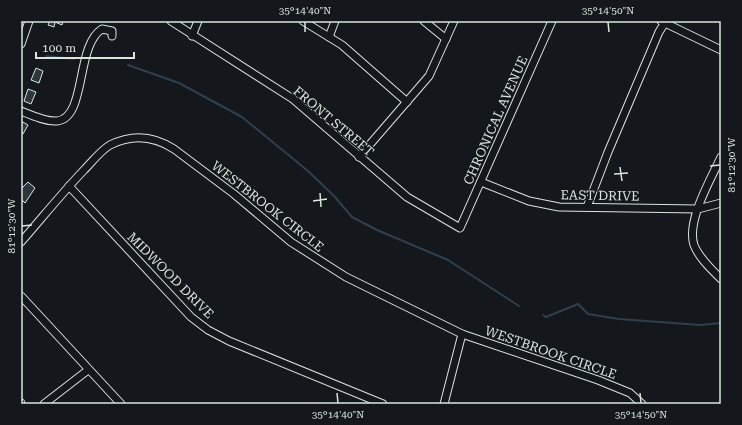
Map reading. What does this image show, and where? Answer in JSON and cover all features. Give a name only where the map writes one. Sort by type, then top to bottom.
[{"type":"street","points":[[21,44],[23,30],[29,21]]},
{"type":"street","name":"FRONT STREET","points":[[172,21],[192,36],[293,100],[406,197],[460,228]]},
{"type":"street","points":[[192,36],[198,21]]},
{"type":"street","points":[[302,21],[342,46],[407,102]]},
{"type":"street","points":[[329,37],[336,21]]},
{"type":"street","points":[[424,21],[446,39]]},
{"type":"street","points":[[359,157],[429,76],[454,21]]},
{"type":"street","name":"CHRONICAL AVENUE","points":[[460,228],[552,21]]},
{"type":"street","points":[[587,207],[608,152],[664,22],[721,50]]},
{"type":"street","points":[[21,111],[53,121],[65,118],[74,109],[85,55],[91,39],[102,29],[112,30],[112,36]]},
{"type":"street","name":"WESTBROOK CIRCLE","points":[[21,242],[69,186],[101,152],[113,144],[138,137],[161,142],[174,149],[234,194],[291,242],[329,268],[398,304],[462,334],[598,380],[630,394],[642,404]]},
{"type":"street","points":[[721,156],[698,209],[692,235],[694,245],[706,263],[721,279]]},
{"type":"street","name":"EAST DRIVE","points":[[481,182],[529,201],[559,207],[698,209],[721,203]]},
{"type":"street","name":"MIDWOOD DRIVE","points":[[69,186],[191,316],[208,330],[229,341],[383,404]]},
{"type":"street","points":[[21,296],[121,404]]},
{"type":"street","points":[[444,404],[462,334]]},
{"type":"street","points":[[44,404],[88,370]]},
{"type":"building","points":[[50,21],[63,21],[62,25],[55,22],[54,27],[48,25]]},
{"type":"building","points":[[36,68],[43,71],[39,83],[31,80]]},
{"type":"building","points":[[28,89],[36,92],[31,104],[24,101]]},
{"type":"building","points":[[21,121],[28,125],[23,134],[21,133]]},
{"type":"building","points":[[28,182],[35,188],[25,203],[21,199],[21,189]]},
{"type":"waterway","points":[[46,56],[74,59]]},
{"type":"waterway","points":[[128,65],[179,83],[242,117],[308,171],[334,196],[352,217],[377,230],[448,260],[519,306]]},
{"type":"waterway","points":[[543,315],[546,317],[578,304],[588,314],[619,319],[700,325],[721,323]]}]
